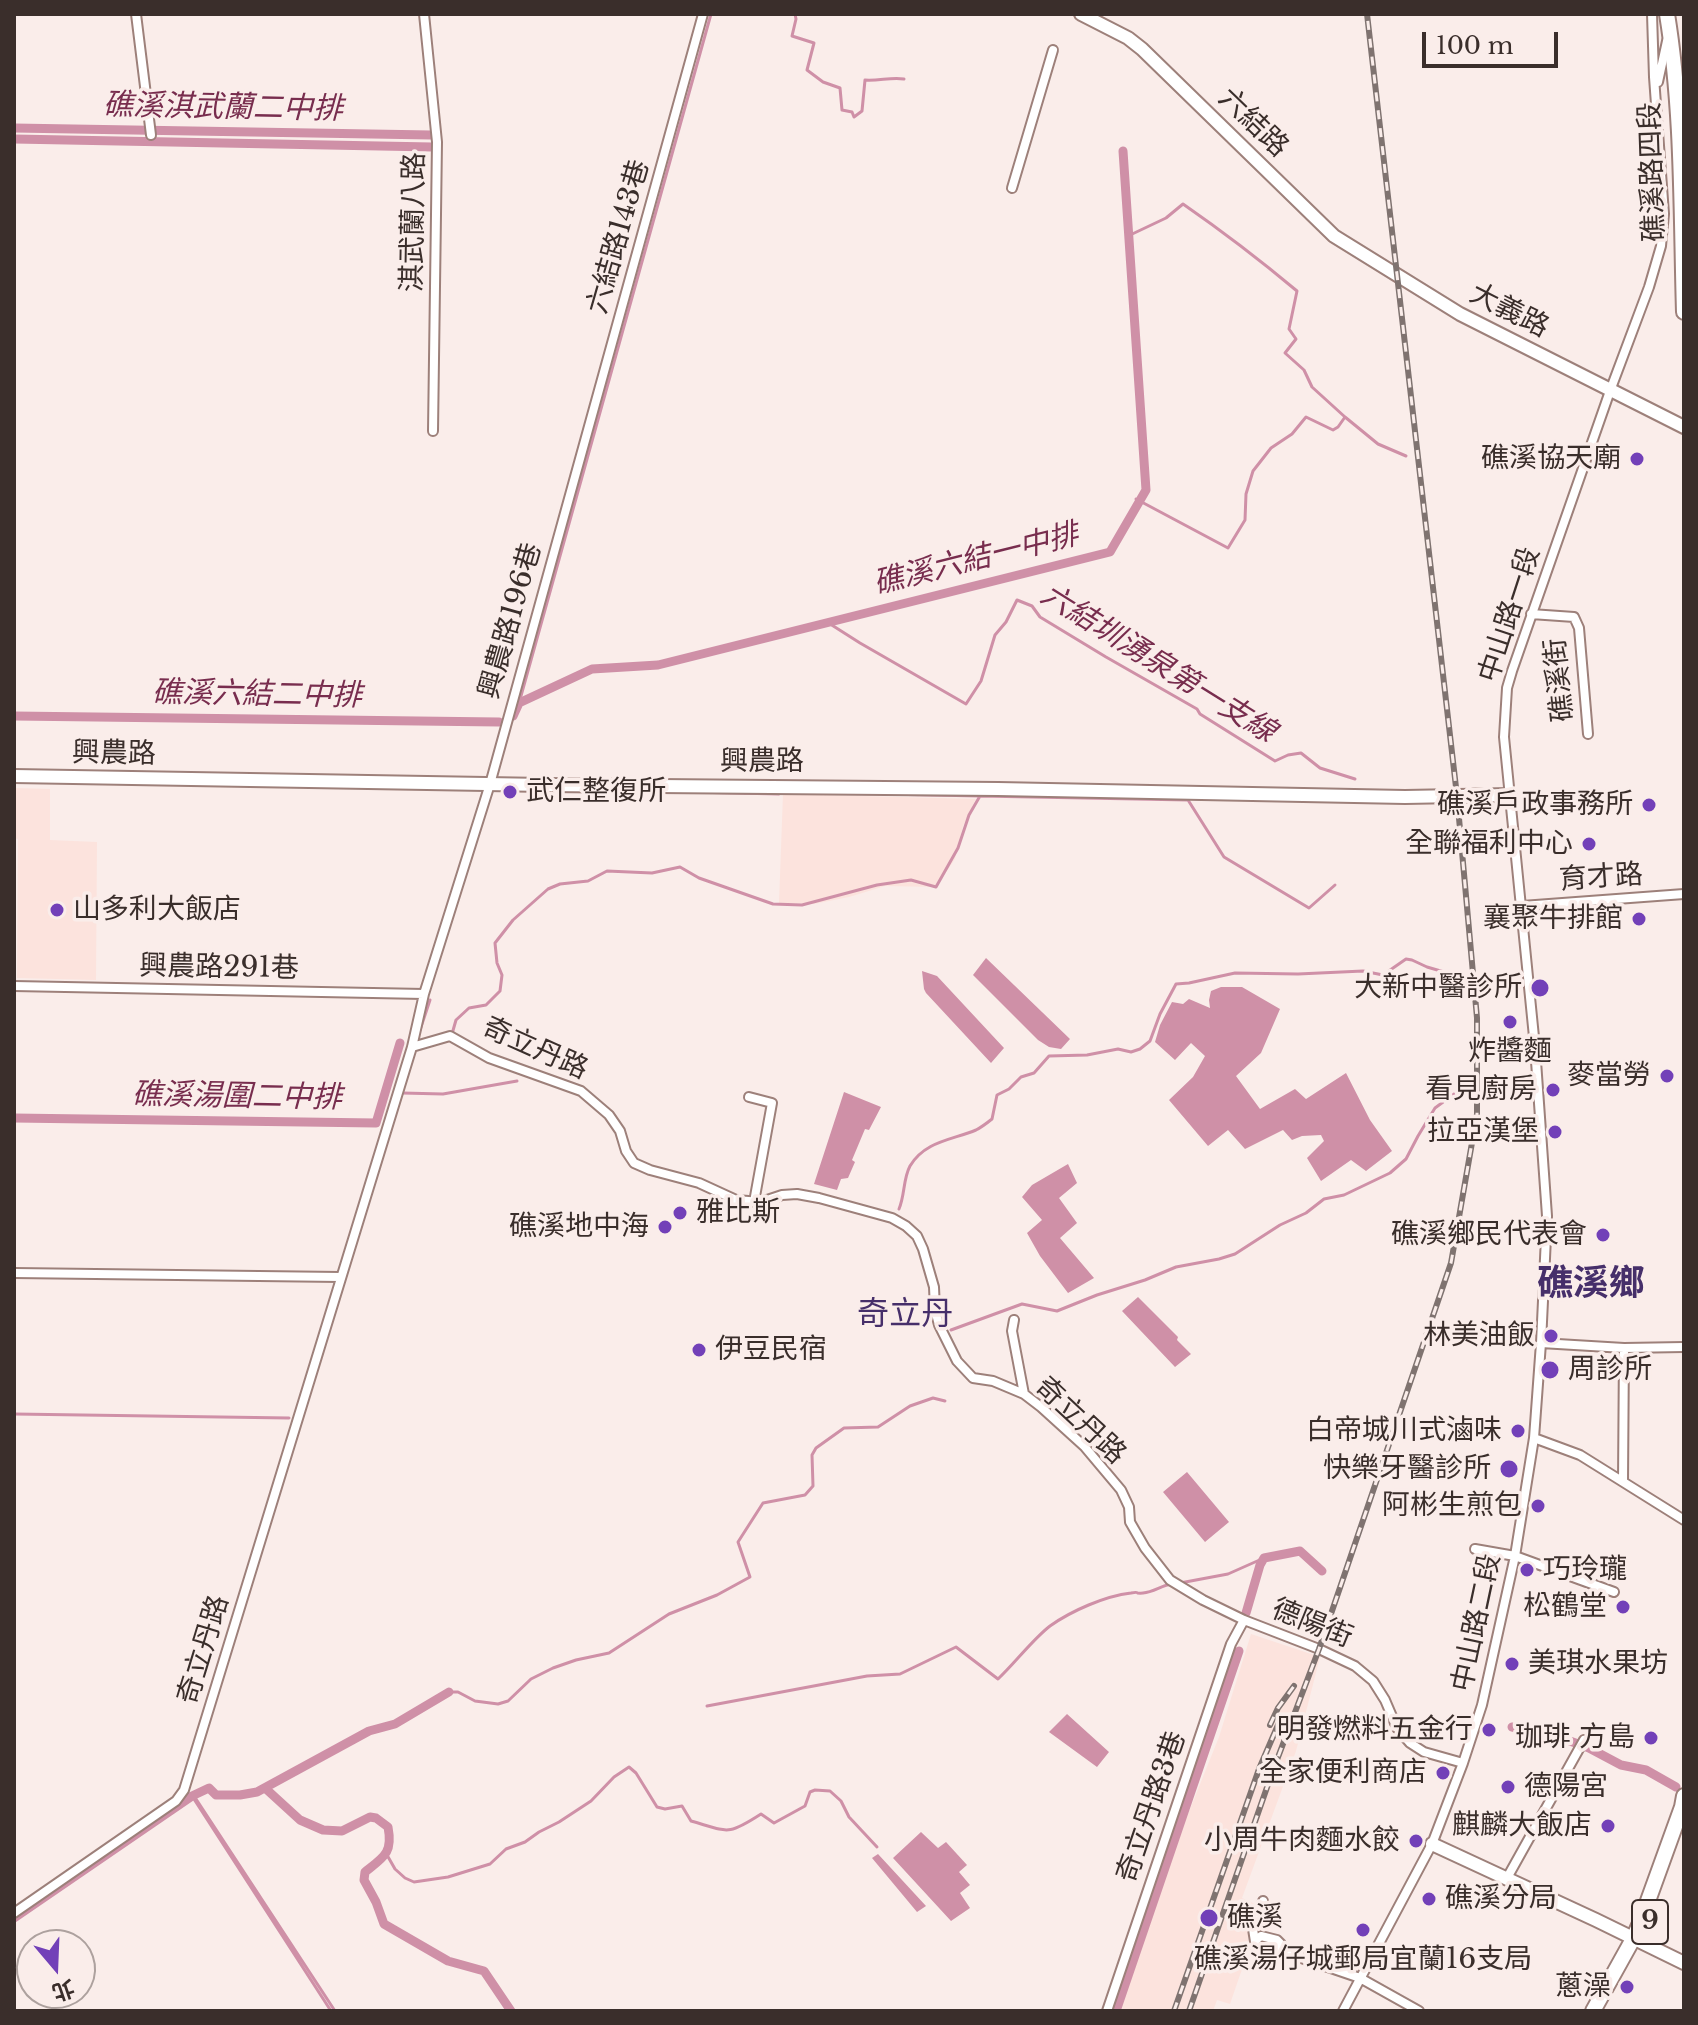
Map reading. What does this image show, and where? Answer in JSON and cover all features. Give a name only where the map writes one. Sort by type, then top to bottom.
[{"type":"main road","name":"礁溪路四段","points":[[1667,14],[1679,139],[1684,312]]},
{"type":"main road","name":"9","points":[[1593,2011],[1637,1941],[1684,1796]]},
{"type":"main road","name":"9","points":[[1604,2011],[1684,1828]]},
{"type":"street","points":[[136,14],[151,135]]},
{"type":"street","name":"淇武蘭八路","points":[[424,14],[437,142],[433,431]]},
{"type":"street","name":"六結路143巷","points":[[576,471],[703,14]]},
{"type":"street","name":"六結路","points":[[1081,14],[1128,38],[1142,49],[1334,236],[1389,270]]},
{"type":"street","name":"中山路一段","points":[[1547,1216],[1522,906],[1504,737],[1507,688],[1661,246],[1664,214],[1652,14]]},
{"type":"street","name":"中山路一段","points":[[1656,91],[1676,14]]},
{"type":"street","points":[[1012,188],[1053,50]]},
{"type":"street","name":"大義路","points":[[1389,270],[1460,314],[1684,427]]},
{"type":"street","name":"興農路196巷","points":[[490,784],[576,471]]},
{"type":"street","name":"礁溪街","points":[[1531,614],[1574,617],[1579,628],[1588,734]]},
{"type":"street","name":"興農路","points":[[14,776],[1405,797],[1510,795]]},
{"type":"street","name":"奇立丹路","points":[[14,1913],[176,1801],[184,1790],[490,784]]},
{"type":"street","name":"育才路","points":[[1522,906],[1684,894]]},
{"type":"street","name":"興農路291巷","points":[[14,986],[424,994]]},
{"type":"street","name":"奇立丹路","points":[[412,1047],[450,1036],[489,1058],[581,1091],[609,1115],[634,1163],[650,1170],[699,1183],[736,1200],[754,1202],[797,1194],[892,1218],[906,1226],[917,1236],[923,1249],[934,1287],[939,1325],[957,1361],[973,1378],[993,1381],[1024,1394],[1041,1407],[1084,1446],[1121,1490],[1129,1507],[1130,1522],[1145,1548],[1170,1580],[1244,1620]]},
{"type":"street","points":[[749,1097],[772,1103],[754,1202]]},
{"type":"street","name":"中山路二段","points":[[1343,2011],[1432,1844],[1482,1705],[1515,1556],[1534,1438],[1547,1216]]},
{"type":"street","points":[[14,1273],[340,1277]]},
{"type":"street","points":[[1014,1320],[1012,1331],[1024,1394]]},
{"type":"street","points":[[1541,1343],[1624,1348],[1684,1347]]},
{"type":"street","points":[[1623,1481],[1624,1348]]},
{"type":"street","points":[[1534,1438],[1580,1455],[1684,1520]]},
{"type":"street","points":[[1475,1549],[1515,1556],[1614,1592]]},
{"type":"street","name":"德陽街","points":[[1244,1620],[1355,1666],[1373,1681],[1397,1728],[1410,1743],[1424,1752],[1463,1763]]},
{"type":"street","name":"奇立丹路3巷","points":[[1107,2011],[1231,1644],[1244,1620]]},
{"type":"street","points":[[1507,1878],[1584,1740]]},
{"type":"street","points":[[1432,1844],[1684,1963]]},
{"type":"street","points":[[1263,1901],[1253,1929],[1255,1941],[1261,1936],[1277,1940],[1281,1951],[1360,1978],[1419,2011]]},
{"type":"shaded area","name":"山多利大飯店","points":[[14,788],[50,789],[50,840],[97,842],[96,980],[17,978],[18,839],[14,838]]},
{"type":"shaded area","points":[[783,794],[976,799],[963,826],[955,859],[936,887],[885,886],[814,904],[779,903]]},
{"type":"shaded area","points":[[986,958],[1070,1039],[1061,1049],[1049,1047],[1038,1040],[973,975]]},
{"type":"shaded area","points":[[922,971],[937,976],[1004,1048],[991,1063],[926,993]]},
{"type":"shaded area","points":[[1221,987],[1242,987],[1280,1009],[1261,1053],[1236,1076],[1260,1109],[1295,1089],[1306,1099],[1346,1073],[1370,1120],[1392,1151],[1366,1171],[1351,1160],[1321,1181],[1307,1158],[1324,1141],[1321,1135],[1292,1140],[1283,1130],[1245,1149],[1228,1130],[1208,1146],[1169,1100],[1193,1077],[1205,1056],[1191,1043],[1175,1060],[1155,1042],[1172,1002],[1183,1004],[1189,999],[1210,1008],[1211,991]]},
{"type":"shaded area","points":[[844,1092],[881,1107],[869,1130],[865,1129],[848,1178],[841,1179],[837,1190],[814,1184]]},
{"type":"shaded area","points":[[1068,1164],[1077,1183],[1059,1198],[1077,1223],[1060,1238],[1094,1278],[1068,1293],[1027,1233],[1042,1220],[1022,1197],[1032,1185]]},
{"type":"shaded area","points":[[1138,1297],[1191,1354],[1175,1367],[1122,1311]]},
{"type":"shaded area","points":[[1187,1472],[1229,1522],[1205,1542],[1163,1492]]},
{"type":"shaded area","points":[[1251,1634],[1320,1657],[1296,1751],[1242,1898],[1257,1905],[1249,1930],[1251,1952],[1248,1962],[1241,1972],[1230,2004],[1217,2000],[1213,2011],[1120,2011],[1184,1824],[1219,1737]]},
{"type":"shaded area","points":[[1067,1714],[1109,1752],[1097,1767],[1049,1732]]},
{"type":"shaded area","points":[[921,1832],[938,1848],[946,1842],[967,1865],[959,1872],[970,1885],[960,1893],[970,1908],[951,1921],[893,1858]]},
{"type":"shaded area","points":[[878,1854],[926,1906],[917,1912],[872,1858]]},
{"type":"waterway","points":[[519,703],[711,14]]},
{"type":"waterway","points":[[795,14],[792,36],[814,43],[807,70],[823,82],[840,88],[842,110],[852,112],[854,117],[862,111],[865,80],[904,79]]},
{"type":"waterway","name":"礁溪淇武蘭二中排","points":[[14,128],[431,135]]},
{"type":"waterway","points":[[14,139],[432,147]]},
{"type":"waterway","name":"礁溪六結一中排","points":[[513,716],[519,703],[592,669],[658,665],[1110,552],[1146,490],[1123,151]]},
{"type":"waterway","points":[[1128,236],[1166,218],[1183,204],[1269,268],[1297,291],[1289,329],[1296,339],[1285,353],[1304,370],[1312,387],[1345,417],[1378,444],[1406,456]]},
{"type":"waterway","points":[[1136,499],[1228,548],[1245,520],[1246,494],[1253,471],[1271,448],[1292,434],[1306,417],[1333,430],[1345,417]]},
{"type":"waterway","name":"六結圳湧泉第一支線","points":[[827,622],[966,704],[981,681],[995,635],[1017,600],[1032,606],[1040,617],[1197,709],[1200,714],[1275,761],[1301,753],[1320,768],[1355,779]]},
{"type":"waterway","name":"礁溪六結二中排","points":[[14,716],[499,722]]},
{"type":"waterway","points":[[691,792],[779,794]]},
{"type":"waterway","points":[[883,794],[980,796]]},
{"type":"waterway","points":[[452,1034],[456,1020],[469,1008],[486,1005],[500,991],[502,975],[495,943],[513,920],[548,889],[560,884],[588,881],[607,871],[652,873],[680,867],[699,878],[773,904],[802,905],[877,885],[911,880],[936,887],[958,848],[969,815],[980,796],[1188,800],[1224,857],[1309,908],[1335,885]]},
{"type":"waterway","points":[[899,1209],[910,1166],[923,1151],[976,1130],[992,1119],[997,1095],[1021,1077],[1034,1073],[1049,1056],[1140,1049],[1150,1041],[1176,984],[1235,973],[1363,971],[1383,975],[1406,959],[1451,974]]},
{"type":"waterway","points":[[420,1030],[430,1000]]},
{"type":"waterway","name":"礁溪湯圍二中排","points":[[14,1118],[376,1123],[400,1043]]},
{"type":"waterway","points":[[402,1093],[443,1094],[517,1081]]},
{"type":"waterway","points":[[951,1330],[1022,1304],[1057,1311],[1176,1267],[1235,1254],[1280,1225],[1306,1213],[1324,1199],[1344,1195],[1390,1173],[1406,1159],[1435,1108],[1454,1094]]},
{"type":"waterway","points":[[449,1692],[458,1692],[475,1701],[498,1704],[508,1701],[531,1679],[576,1660],[609,1653],[669,1614],[717,1595],[750,1577],[738,1542],[763,1503],[805,1495],[813,1486],[812,1455],[816,1448],[844,1428],[878,1427],[910,1406],[933,1398],[945,1401]]},
{"type":"waterway","points":[[14,1414],[289,1418]]},
{"type":"waterway","points":[[1246,1613],[1264,1558],[1300,1551],[1322,1571]]},
{"type":"waterway","points":[[1180,1583],[1228,1574],[1264,1558]]},
{"type":"waterway","points":[[707,1706],[867,1676],[900,1674],[956,1647],[998,1679],[1044,1631],[1068,1615],[1110,1597],[1147,1592],[1172,1584]]},
{"type":"waterway","points":[[1116,2011],[1239,1651]]},
{"type":"waterway","points":[[14,1918],[192,1796],[209,1788],[216,1795],[257,1792],[369,1731],[395,1724],[449,1692]]},
{"type":"waterway","points":[[1512,1727],[1559,1737],[1621,1765],[1646,1770],[1676,1787]]},
{"type":"waterway","points":[[387,1855],[395,1869],[414,1882],[448,1877],[490,1864],[506,1849],[525,1842],[591,1801],[614,1777],[629,1767],[657,1807],[682,1806],[691,1821],[728,1830],[761,1814],[774,1823],[805,1806],[810,1792],[830,1791],[877,1847]]},
{"type":"waterway","points":[[265,1788],[300,1820],[323,1830],[342,1831],[370,1817],[388,1827],[386,1854],[365,1872],[364,1880],[384,1924],[448,1961],[484,1971],[511,2011]]},
{"type":"waterway","points":[[192,1796],[335,2011]]},
{"type":"waterway","points":[[192,1796],[331,2011]]},
{"type":"railway","points":[[1189,2011],[1319,1649],[1451,1263],[1477,1114],[1477,1018],[1457,796],[1367,14]]},
{"type":"railway","points":[[1270,1725],[1294,1686]]},
{"type":"railway","points":[[1174,2011],[1259,1769],[1281,1718]]},
{"type":"place","name":"礁溪協天廟","points":[[1637,459]]},
{"type":"place","name":"武仁整復所","points":[[510,792]]},
{"type":"place","name":"礁溪戶政事務所","points":[[1649,805]]},
{"type":"place","name":"全聯福利中心","points":[[1589,844]]},
{"type":"place","name":"山多利大飯店","points":[[57,910]]},
{"type":"place","name":"襄聚牛排館","points":[[1639,919]]},
{"type":"place","name":"大新中醫診所","points":[[1540,988]]},
{"type":"place","name":"炸醬麵","points":[[1510,1022]]},
{"type":"place","name":"麥當勞","points":[[1667,1076]]},
{"type":"place","name":"看見廚房","points":[[1553,1090]]},
{"type":"place","name":"拉亞漢堡","points":[[1555,1132]]},
{"type":"place","name":"雅比斯","points":[[680,1213]]},
{"type":"place","name":"礁溪地中海","points":[[665,1227]]},
{"type":"place","name":"礁溪鄉民代表會","points":[[1603,1235]]},
{"type":"place","name":"林美油飯","points":[[1551,1336]]},
{"type":"place","name":"伊豆民宿","points":[[699,1350]]},
{"type":"place","name":"周診所","points":[[1550,1370]]},
{"type":"place","name":"白帝城川式滷味","points":[[1518,1431]]},
{"type":"place","name":"快樂牙醫診所","points":[[1509,1469]]},
{"type":"place","name":"阿彬生煎包","points":[[1538,1506]]},
{"type":"place","name":"巧玲瓏","points":[[1527,1570]]},
{"type":"place","name":"松鶴堂","points":[[1623,1607]]},
{"type":"place","name":"美琪水果坊","points":[[1512,1664]]},
{"type":"place","name":"明發燃料五金行","points":[[1489,1730]]},
{"type":"place","name":"珈琲 方島","points":[[1651,1738]]},
{"type":"place","name":"全家便利商店","points":[[1443,1773]]},
{"type":"place","name":"德陽宮","points":[[1508,1787]]},
{"type":"place","name":"麒麟大飯店","points":[[1608,1826]]},
{"type":"place","name":"小周牛肉麵水餃","points":[[1416,1841]]},
{"type":"place","name":"礁溪分局","points":[[1429,1899]]},
{"type":"place","name":"礁溪","points":[[1209,1918]]},
{"type":"place","name":"礁溪湯仔城郵局宜蘭16支局","points":[[1363,1930]]},
{"type":"place","name":"蔥澡","points":[[1627,1987]]},
{"type":"district","name":"礁溪鄉","points":[[1591,1285]]},
{"type":"district","name":"奇立丹","points":[[905,1315]]}]
